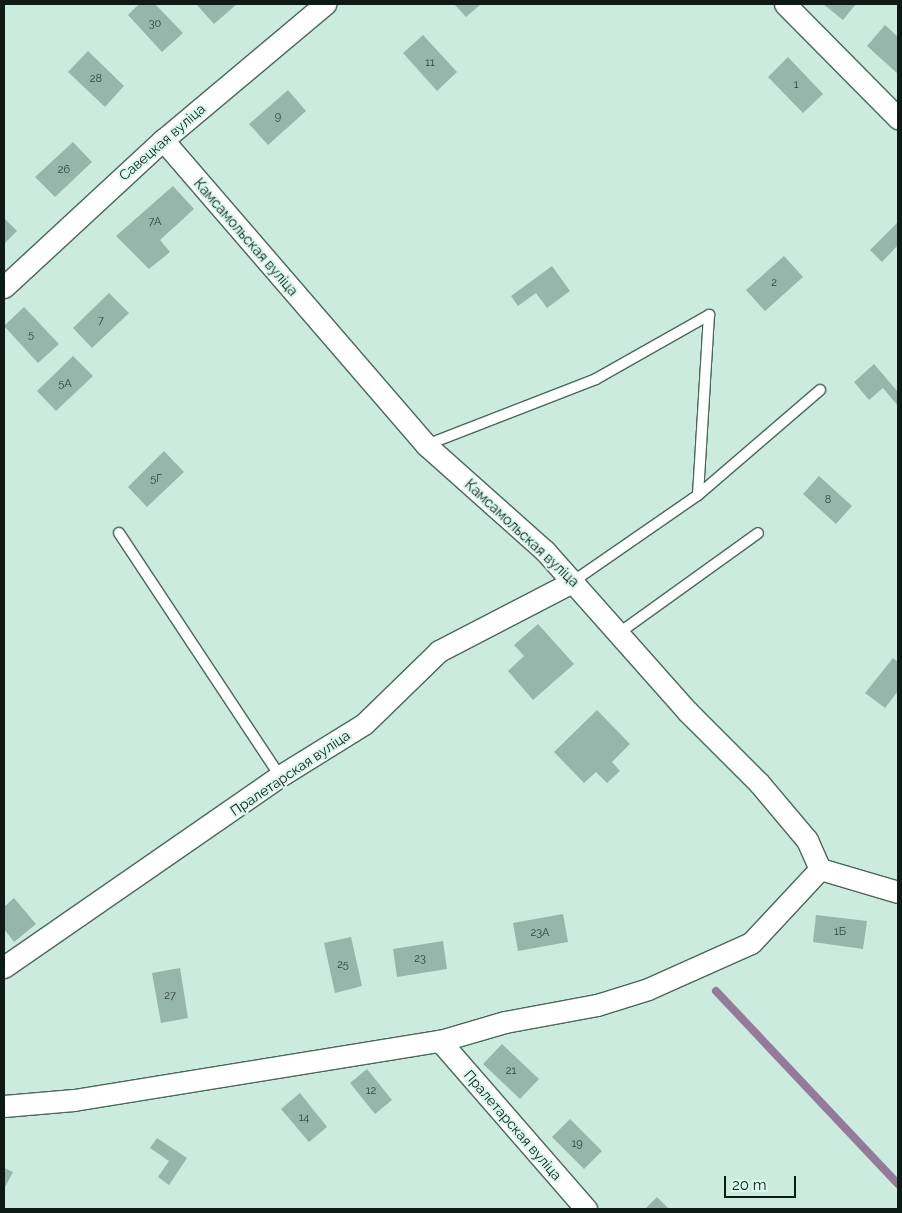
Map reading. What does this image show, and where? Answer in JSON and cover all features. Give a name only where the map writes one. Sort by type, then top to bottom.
[{"type":"street","name":"Савецкая вуліца","points":[[4,287],[162,140],[325,4]]},
{"type":"street","points":[[785,4],[898,118]]},
{"type":"street","name":"Камсамольская вуліца","points":[[162,140],[426,445],[489,500],[574,581],[687,711],[759,782],[807,840],[820,868]]},
{"type":"street","name":"Пралетарская вуліца","points":[[4,967],[280,776],[364,724],[440,651],[574,581]]},
{"type":"street","points":[[4,1106],[74,1100],[440,1041],[504,1022],[597,1006],[648,989],[751,943],[820,868],[898,892]]},
{"type":"street","name":"Пралетарская вуліца","points":[[440,1041],[586,1209]]},
{"type":"lane","points":[[426,445],[596,379],[709,314],[698,495]]},
{"type":"lane","points":[[574,581],[698,495],[820,390]]},
{"type":"lane","points":[[119,533],[280,776]]},
{"type":"lane","points":[[619,633],[758,533]]},
{"type":"building","points":[[139,4],[155,4],[183,33],[162,52],[128,15]]},
{"type":"building","points":[[196,4],[237,4],[214,24]]},
{"type":"building","points":[[454,4],[481,4],[466,17]]},
{"type":"building","points":[[823,4],[856,4],[843,20]]},
{"type":"building","points":[[885,25],[898,37],[898,74],[867,46]]},
{"type":"building","points":[[423,35],[457,72],[437,91],[403,53]]},
{"type":"building","points":[[88,51],[124,86],[105,107],[68,72]]},
{"type":"building","points":[[788,57],[823,94],[803,113],[768,77]]},
{"type":"building","points":[[288,90],[306,111],[268,145],[249,124]]},
{"type":"building","points":[[73,142],[92,162],[55,197],[35,177]]},
{"type":"building","points":[[173,186],[194,209],[160,240],[170,252],[149,269],[116,236]]},
{"type":"building","points":[[4,218],[17,231],[4,244]]},
{"type":"building","points":[[898,222],[898,245],[882,262],[870,250]]},
{"type":"building","points":[[784,256],[803,277],[765,311],[746,290]]},
{"type":"building","points":[[552,266],[570,291],[547,308],[536,293],[518,306],[511,296]]},
{"type":"building","points":[[109,293],[129,313],[92,348],[73,328]]},
{"type":"building","points":[[24,307],[59,344],[38,363],[4,326]]},
{"type":"building","points":[[73,356],[93,376],[56,411],[37,391]]},
{"type":"building","points":[[874,364],[898,392],[898,406],[883,388],[869,400],[854,382]]},
{"type":"building","points":[[164,451],[184,472],[147,507],[128,487]]},
{"type":"building","points":[[819,476],[852,506],[836,524],[803,494]]},
{"type":"building","points":[[538,624],[574,664],[533,700],[508,671],[524,656],[514,645]]},
{"type":"building","points":[[893,658],[898,662],[898,691],[885,708],[865,693]]},
{"type":"building","points":[[597,710],[630,744],[612,762],[620,771],[607,783],[596,772],[584,783],[554,752]]},
{"type":"building","points":[[14,898],[36,924],[14,942],[4,929],[4,907]]},
{"type":"building","points":[[563,914],[568,942],[518,951],[513,923]]},
{"type":"building","points":[[816,915],[867,921],[863,949],[813,942]]},
{"type":"building","points":[[351,937],[362,986],[335,993],[324,943]]},
{"type":"building","points":[[443,941],[447,969],[397,977],[393,949]]},
{"type":"building","points":[[180,968],[188,1018],[161,1023],[152,973]]},
{"type":"building","points":[[502,1044],[539,1079],[520,1099],[483,1064]]},
{"type":"building","points":[[367,1069],[392,1100],[375,1114],[350,1083]]},
{"type":"building","points":[[300,1093],[327,1127],[309,1142],[281,1109]]},
{"type":"building","points":[[570,1119],[602,1151],[584,1169],[552,1137]]},
{"type":"building","points":[[157,1138],[187,1158],[169,1185],[158,1177],[169,1161],[150,1148]]},
{"type":"building","points":[[4,1168],[13,1172],[4,1189]]},
{"type":"building","points":[[657,1197],[669,1209],[645,1209]]},
{"type":"waterway","points":[[716,991],[898,1184]]}]
